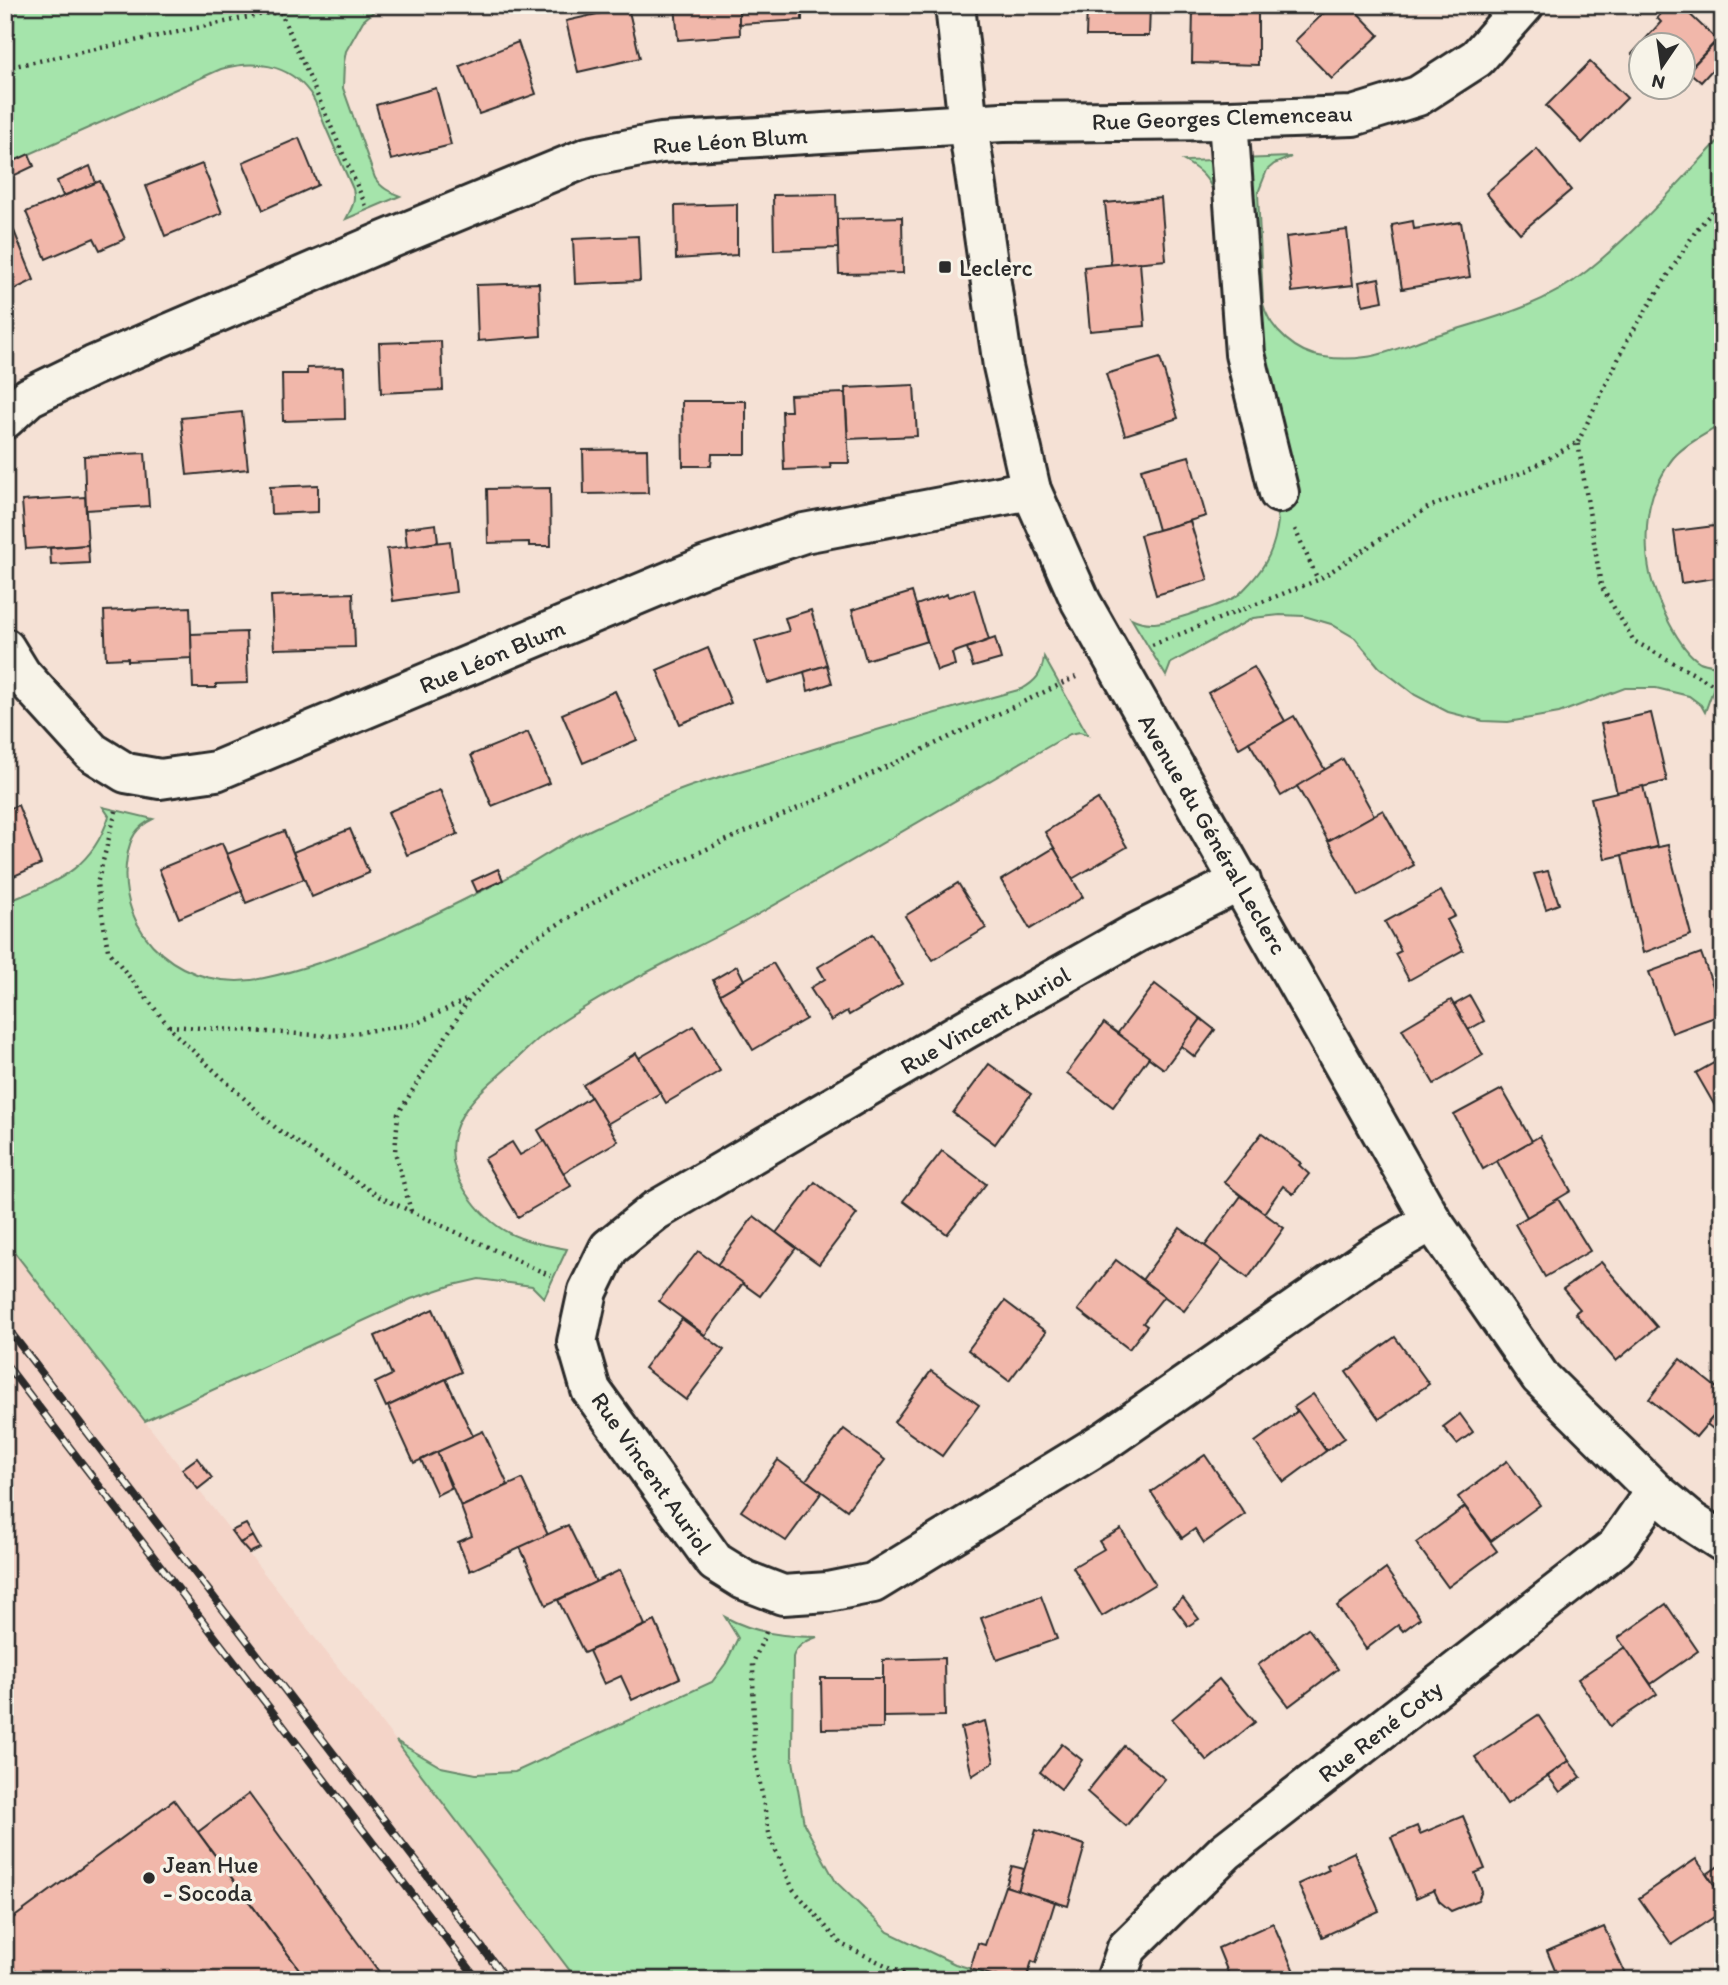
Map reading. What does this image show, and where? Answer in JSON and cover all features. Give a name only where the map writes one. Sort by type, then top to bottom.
[{"type":"street","name":"Avenue du Général Leclerc","points":[[955,5],[968,125],[1003,366],[1031,490],[1081,602],[1432,1221],[1540,1377],[1655,1491],[1692,1522],[1723,1542]]},
{"type":"street","name":"Rue Georges Clemenceau","points":[[968,125],[1020,121],[1228,120],[1353,116],[1418,96],[1477,58],[1524,5]]},
{"type":"street","points":[[1228,120],[1245,354],[1279,493]]},
{"type":"street","name":"Rue Léon Blum","points":[[5,419],[29,397],[93,366],[588,157],[661,143],[968,125]]},
{"type":"street","name":"Rue Léon Blum","points":[[5,648],[21,674],[92,752],[126,773],[160,779],[216,771],[706,566],[804,533],[1031,490]]},
{"type":"street","name":"Rue Vincent Auriol","points":[[1241,881],[1136,933],[966,1029],[655,1212],[609,1248],[588,1292],[578,1342],[590,1390],[715,1562],[744,1580],[783,1595],[828,1592],[873,1583],[1105,1441],[1375,1254],[1432,1221]]},
{"type":"street","name":"Rue René Coty","points":[[1116,1980],[1127,1948],[1226,1851],[1616,1547],[1655,1491]]},
{"type":"path","points":[[5,68],[268,13],[281,13],[288,5]]},
{"type":"path","points":[[281,13],[383,242]]},
{"type":"path","points":[[411,1212],[395,1152],[398,1114],[468,999],[523,946],[613,891],[823,797],[1114,659],[1318,580],[1429,508],[1524,472],[1578,442],[1628,340],[1697,229],[1723,200]]},
{"type":"path","points":[[1578,442],[1601,586],[1634,641],[1723,690]]},
{"type":"path","points":[[1279,493],[1318,580]]},
{"type":"path","points":[[126,773],[97,884],[108,950],[174,1034],[277,1129],[380,1197],[588,1292]]},
{"type":"path","points":[[169,1026],[333,1036],[415,1024],[468,999]]},
{"type":"path","points":[[783,1595],[753,1662],[754,1751],[770,1838],[793,1889],[841,1944],[917,1980]]},
{"type":"shaded area","points":[[5,1240],[396,1741],[577,1980],[5,1980]]},
{"type":"green space","points":[[5,5],[381,5],[363,21],[346,51],[343,88],[375,178],[383,187],[400,196],[346,219],[353,204],[353,189],[310,93],[291,75],[270,66],[258,65],[221,69],[5,165]]},
{"type":"green space","points":[[1723,136],[1723,423],[1684,447],[1671,461],[1653,494],[1648,513],[1647,534],[1650,574],[1676,635],[1700,662],[1716,666],[1723,662],[1705,712],[1701,705],[1689,696],[1656,688],[1625,688],[1559,713],[1508,722],[1483,721],[1448,712],[1415,695],[1379,667],[1355,638],[1331,624],[1304,616],[1253,618],[1171,663],[1166,676],[1131,618],[1146,623],[1166,621],[1220,604],[1238,595],[1266,562],[1275,539],[1278,521],[1215,196],[1203,175],[1184,161],[1291,157],[1267,170],[1258,193],[1263,304],[1278,331],[1295,346],[1314,355],[1350,358],[1381,354],[1511,312],[1551,295],[1587,271],[1623,240]]},
{"type":"green space","points":[[1044,657],[1088,735],[1080,732],[1070,734],[764,911],[572,1015],[542,1036],[474,1099],[457,1125],[454,1136],[452,1147],[455,1170],[476,1206],[497,1226],[521,1238],[567,1249],[544,1298],[532,1286],[479,1279],[453,1285],[411,1299],[145,1421],[5,1240],[5,903],[55,881],[81,863],[101,835],[109,816],[103,807],[153,819],[138,830],[132,839],[127,857],[126,886],[132,912],[144,935],[162,954],[183,968],[208,978],[235,981],[264,978],[354,950],[414,924],[511,876],[582,834],[678,791],[1022,689],[1037,676]]},
{"type":"green space","points":[[725,1617],[770,1633],[817,1637],[802,1644],[793,1657],[792,1755],[804,1824],[836,1882],[888,1932],[955,1964],[1010,1980],[577,1980],[396,1741],[441,1767],[476,1774],[515,1772],[712,1682],[726,1663],[738,1638]]},
{"type":"building","points":[[675,5],[739,5],[740,35],[678,40]]},
{"type":"building","points":[[739,5],[802,5],[802,20],[739,24]]},
{"type":"building","points":[[802,5],[862,5],[802,10]]},
{"type":"building","points":[[1087,5],[1150,5],[1149,36],[1086,36]]},
{"type":"building","points":[[1332,5],[1350,5],[1379,35],[1332,79],[1295,41]]},
{"type":"building","points":[[1669,5],[1680,5],[1717,40],[1696,62],[1696,32],[1652,32],[1661,22],[1657,18]]},
{"type":"building","points":[[628,7],[640,58],[578,72],[566,21]]},
{"type":"building","points":[[1193,8],[1258,10],[1258,65],[1192,63]]},
{"type":"building","points":[[518,42],[536,94],[479,114],[460,66]]},
{"type":"building","points":[[1713,45],[1723,54],[1723,58],[1701,82],[1696,78],[1696,63]]},
{"type":"building","points":[[1590,62],[1626,97],[1582,143],[1546,106]]},
{"type":"building","points":[[436,88],[451,145],[391,160],[376,105]]},
{"type":"building","points":[[299,138],[318,185],[263,210],[243,162]]},
{"type":"building","points":[[1537,149],[1571,190],[1520,233],[1486,193]]},
{"type":"building","points":[[29,154],[34,166],[11,177],[6,165]]},
{"type":"building","points":[[202,164],[222,213],[165,236],[146,186]]},
{"type":"building","points":[[90,166],[96,183],[63,196],[57,181]]},
{"type":"building","points":[[100,181],[125,239],[100,250],[94,238],[46,259],[26,212]]},
{"type":"building","points":[[836,194],[838,248],[774,250],[773,195]]},
{"type":"building","points":[[1161,198],[1166,260],[1111,265],[1105,203]]},
{"type":"building","points":[[737,204],[737,255],[676,259],[675,206]]},
{"type":"building","points":[[902,217],[903,273],[839,274],[837,219]]},
{"type":"building","points":[[1413,221],[1414,229],[1461,222],[1470,277],[1402,289],[1392,225]]},
{"type":"building","points":[[1347,230],[1353,285],[1292,292],[1286,237]]},
{"type":"building","points":[[14,231],[34,280],[5,294],[5,235]]},
{"type":"building","points":[[638,236],[640,281],[575,284],[573,239]]},
{"type":"building","points":[[1140,262],[1145,326],[1090,331],[1084,267]]},
{"type":"building","points":[[1379,278],[1383,301],[1363,305],[1359,282]]},
{"type":"building","points":[[539,283],[541,336],[478,341],[476,285]]},
{"type":"building","points":[[441,341],[443,390],[381,393],[379,343]]},
{"type":"building","points":[[1160,358],[1178,418],[1125,435],[1106,374]]},
{"type":"building","points":[[344,367],[345,419],[283,421],[282,374],[307,374],[307,368]]},
{"type":"building","points":[[914,385],[917,436],[848,439],[845,388]]},
{"type":"building","points":[[845,393],[849,463],[830,463],[831,468],[784,470],[782,411],[791,411],[790,395]]},
{"type":"building","points":[[682,401],[746,401],[746,454],[712,454],[711,466],[683,466]]},
{"type":"building","points":[[242,412],[248,469],[187,475],[181,418]]},
{"type":"building","points":[[647,449],[648,493],[584,494],[583,450]]},
{"type":"building","points":[[145,453],[149,506],[86,510],[84,456]]},
{"type":"building","points":[[1189,456],[1206,516],[1158,530],[1141,469]]},
{"type":"building","points":[[318,485],[318,512],[271,514],[270,487]]},
{"type":"building","points":[[550,488],[551,546],[529,546],[529,542],[488,543],[487,489]]},
{"type":"building","points":[[85,497],[88,545],[26,549],[22,501]]},
{"type":"building","points":[[1190,521],[1208,580],[1156,595],[1140,535]]},
{"type":"building","points":[[436,524],[438,542],[407,547],[405,528]]},
{"type":"building","points":[[1723,525],[1723,577],[1681,583],[1674,531]]},
{"type":"building","points":[[450,541],[456,592],[393,601],[387,549]]},
{"type":"building","points":[[88,545],[89,563],[51,565],[50,548]]},
{"type":"building","points":[[974,589],[989,640],[952,653],[955,665],[937,671],[916,605],[947,594],[948,597]]},
{"type":"building","points":[[912,592],[927,641],[866,660],[852,610]]},
{"type":"building","points":[[353,593],[355,647],[274,649],[271,596]]},
{"type":"building","points":[[190,607],[192,658],[128,661],[128,658],[106,659],[104,611]]},
{"type":"building","points":[[811,610],[827,665],[768,683],[755,641],[789,631],[785,618]]},
{"type":"building","points":[[246,632],[248,683],[193,688],[191,634]]},
{"type":"building","points":[[995,638],[1001,659],[973,667],[967,648]]},
{"type":"building","points":[[708,648],[731,703],[680,724],[657,670]]},
{"type":"building","points":[[827,665],[832,683],[808,691],[804,672]]},
{"type":"building","points":[[1254,667],[1285,721],[1239,748],[1208,693]]},
{"type":"building","points":[[615,691],[637,740],[583,763],[562,714]]},
{"type":"building","points":[[1651,713],[1667,781],[1617,793],[1601,724]]},
{"type":"building","points":[[1294,716],[1325,770],[1281,796],[1249,742]]},
{"type":"building","points":[[528,732],[549,783],[492,806],[471,755]]},
{"type":"building","points":[[1343,759],[1374,815],[1328,841],[1297,786]]},
{"type":"building","points":[[1643,786],[1657,847],[1605,859],[1591,798]]},
{"type":"building","points":[[440,790],[458,834],[407,855],[388,812]]},
{"type":"building","points":[[1098,799],[1127,847],[1072,879],[1045,832]]},
{"type":"building","points":[[18,805],[41,864],[5,880],[5,810]]},
{"type":"building","points":[[1383,810],[1414,865],[1359,896],[1328,841]]},
{"type":"building","points":[[350,829],[369,873],[312,897],[293,852]]},
{"type":"building","points":[[284,831],[304,879],[246,903],[227,854]]},
{"type":"building","points":[[222,843],[242,891],[179,918],[159,869]]},
{"type":"building","points":[[1668,845],[1691,935],[1643,953],[1622,855]]},
{"type":"building","points":[[1054,848],[1083,897],[1030,929],[1001,880]]},
{"type":"building","points":[[498,869],[503,880],[477,892],[472,881]]},
{"type":"building","points":[[1548,871],[1559,904],[1546,909],[1534,874]]},
{"type":"building","points":[[958,883],[986,928],[933,960],[905,916]]},
{"type":"building","points":[[1441,891],[1455,916],[1447,920],[1463,950],[1409,980],[1395,954],[1401,951],[1385,922]]},
{"type":"building","points":[[873,934],[902,984],[849,1015],[847,1011],[831,1021],[810,988],[825,979],[818,967]]},
{"type":"building","points":[[1701,953],[1723,1014],[1672,1033],[1649,972]]},
{"type":"building","points":[[773,963],[806,1019],[753,1050],[720,994]]},
{"type":"building","points":[[737,966],[744,980],[720,994],[713,980]]},
{"type":"building","points":[[1155,984],[1201,1019],[1164,1069],[1117,1034]]},
{"type":"building","points":[[1470,996],[1484,1021],[1468,1030],[1454,1005]]},
{"type":"building","points":[[1451,1000],[1483,1055],[1434,1084],[1402,1029]]},
{"type":"building","points":[[1201,1019],[1215,1030],[1195,1057],[1181,1046]]},
{"type":"building","points":[[1104,1023],[1149,1057],[1113,1107],[1067,1073]]},
{"type":"building","points":[[694,1026],[720,1071],[666,1103],[639,1058]]},
{"type":"building","points":[[636,1053],[660,1093],[607,1124],[583,1085]]},
{"type":"building","points":[[1723,1058],[1723,1120],[1696,1073]]},
{"type":"building","points":[[989,1064],[1031,1094],[995,1144],[953,1113]]},
{"type":"building","points":[[1502,1089],[1532,1141],[1483,1169],[1454,1115]]},
{"type":"building","points":[[591,1097],[618,1141],[563,1173],[538,1130]]},
{"type":"building","points":[[1262,1133],[1301,1163],[1299,1165],[1309,1174],[1293,1194],[1283,1186],[1264,1213],[1224,1182]]},
{"type":"building","points":[[1540,1136],[1571,1191],[1527,1217],[1497,1161]]},
{"type":"building","points":[[545,1141],[571,1186],[518,1217],[484,1159],[512,1142],[520,1155]]},
{"type":"building","points":[[942,1151],[986,1184],[947,1234],[903,1201]]},
{"type":"building","points":[[815,1182],[857,1214],[819,1264],[776,1233]]},
{"type":"building","points":[[1241,1196],[1284,1228],[1248,1278],[1205,1246]]},
{"type":"building","points":[[1558,1199],[1590,1251],[1545,1277],[1515,1224]]},
{"type":"building","points":[[754,1216],[796,1248],[760,1296],[717,1265]]},
{"type":"building","points":[[1180,1228],[1223,1259],[1184,1311],[1142,1280]]},
{"type":"building","points":[[698,1251],[743,1283],[705,1335],[659,1301]]},
{"type":"building","points":[[1116,1260],[1164,1296],[1143,1323],[1147,1326],[1129,1349],[1078,1310]]},
{"type":"building","points":[[1601,1262],[1657,1327],[1616,1361],[1575,1313],[1580,1309],[1563,1289]]},
{"type":"building","points":[[1005,1301],[1046,1332],[1009,1381],[968,1350]]},
{"type":"building","points":[[433,1309],[461,1372],[386,1407],[375,1383],[392,1375],[375,1336]]},
{"type":"building","points":[[682,1319],[724,1350],[686,1400],[644,1368]]},
{"type":"building","points":[[1395,1337],[1429,1384],[1379,1419],[1346,1372]]},
{"type":"building","points":[[1680,1359],[1723,1393],[1723,1405],[1696,1437],[1649,1399]]},
{"type":"building","points":[[931,1371],[979,1405],[942,1456],[894,1422]]},
{"type":"building","points":[[446,1379],[473,1436],[414,1463],[388,1406]]},
{"type":"building","points":[[1313,1394],[1345,1438],[1326,1451],[1294,1407]]},
{"type":"building","points":[[1723,1405],[1723,1437],[1707,1424]]},
{"type":"building","points":[[1298,1411],[1326,1451],[1284,1482],[1255,1442]]},
{"type":"building","points":[[1460,1414],[1473,1432],[1457,1444],[1443,1427]]},
{"type":"building","points":[[844,1429],[885,1460],[847,1510],[806,1480]]},
{"type":"building","points":[[483,1431],[508,1485],[461,1507],[437,1452]]},
{"type":"building","points":[[437,1452],[451,1488],[437,1495],[421,1460]]},
{"type":"building","points":[[1205,1455],[1245,1514],[1204,1543],[1195,1529],[1182,1538],[1151,1492]]},
{"type":"building","points":[[197,1458],[212,1478],[198,1489],[182,1469]]},
{"type":"building","points":[[778,1460],[822,1492],[786,1541],[741,1511]]},
{"type":"building","points":[[1507,1461],[1540,1505],[1491,1541],[1458,1497]]},
{"type":"building","points":[[522,1479],[548,1535],[470,1571],[458,1542],[472,1536],[461,1507]]},
{"type":"building","points":[[1465,1507],[1497,1551],[1448,1587],[1416,1543]]},
{"type":"building","points":[[246,1524],[253,1536],[240,1543],[231,1531]]},
{"type":"building","points":[[568,1525],[596,1582],[546,1605],[520,1547]]},
{"type":"building","points":[[1121,1529],[1155,1584],[1102,1616],[1073,1567],[1104,1549],[1099,1541]]},
{"type":"building","points":[[253,1536],[260,1548],[249,1553],[240,1543]]},
{"type":"building","points":[[1386,1569],[1420,1618],[1403,1631],[1398,1625],[1366,1649],[1337,1606]]},
{"type":"building","points":[[620,1570],[645,1625],[584,1653],[558,1600]]},
{"type":"building","points":[[1041,1596],[1057,1639],[997,1660],[981,1618]]},
{"type":"building","points":[[1183,1598],[1199,1619],[1188,1626],[1173,1606]]},
{"type":"building","points":[[1666,1604],[1698,1651],[1651,1684],[1618,1638]]},
{"type":"building","points":[[655,1621],[680,1678],[632,1700],[621,1676],[604,1684],[589,1651]]},
{"type":"building","points":[[1308,1628],[1338,1669],[1289,1706],[1258,1665]]},
{"type":"building","points":[[1625,1647],[1657,1694],[1610,1726],[1578,1679]]},
{"type":"building","points":[[944,1658],[945,1716],[883,1717],[883,1660]]},
{"type":"building","points":[[821,1678],[883,1678],[883,1728],[822,1729]]},
{"type":"building","points":[[1219,1679],[1255,1722],[1207,1761],[1172,1719]]},
{"type":"building","points":[[1538,1715],[1569,1761],[1507,1804],[1475,1757]]},
{"type":"building","points":[[985,1721],[994,1762],[972,1776],[961,1728]]},
{"type":"building","points":[[1062,1744],[1082,1760],[1061,1789],[1040,1772]]},
{"type":"building","points":[[1124,1746],[1165,1779],[1126,1826],[1087,1792]]},
{"type":"building","points":[[1569,1761],[1581,1777],[1560,1792],[1548,1776]]},
{"type":"building","points":[[249,1794],[385,1980],[307,1980],[198,1832]]},
{"type":"building","name":"Jean Hue - Socoda","points":[[174,1800],[307,1980],[5,1980],[5,1924]]},
{"type":"building","points":[[1463,1816],[1485,1869],[1475,1873],[1482,1891],[1478,1900],[1451,1911],[1439,1901],[1434,1890],[1416,1898],[1391,1837],[1417,1826],[1420,1834]]},
{"type":"building","points":[[1036,1830],[1085,1845],[1068,1906],[1018,1891]]},
{"type":"building","points":[[1354,1852],[1379,1911],[1322,1937],[1298,1884],[1329,1870],[1327,1865]]},
{"type":"building","points":[[1696,1859],[1723,1897],[1723,1911],[1672,1945],[1639,1898]]},
{"type":"building","points":[[1723,1863],[1723,1897],[1707,1874]]},
{"type":"building","points":[[1012,1866],[1024,1869],[1018,1891],[1006,1886]]},
{"type":"building","points":[[1005,1886],[1055,1902],[1036,1963],[1032,1961],[1026,1980],[1010,1980],[970,1969],[978,1943],[985,1945]]},
{"type":"building","points":[[1273,1923],[1296,1976],[1288,1980],[1231,1980],[1218,1948]]},
{"type":"building","points":[[1604,1927],[1628,1980],[1559,1980],[1547,1951]]},
{"type":"railway","points":[[5,1325],[507,1980]]},
{"type":"railway","points":[[5,1363],[478,1980]]},
{"type":"place","name":"Leclerc","points":[[945,267]]},
{"type":"place","name":"Jean Hue - Socoda","points":[[149,1878]]}]
